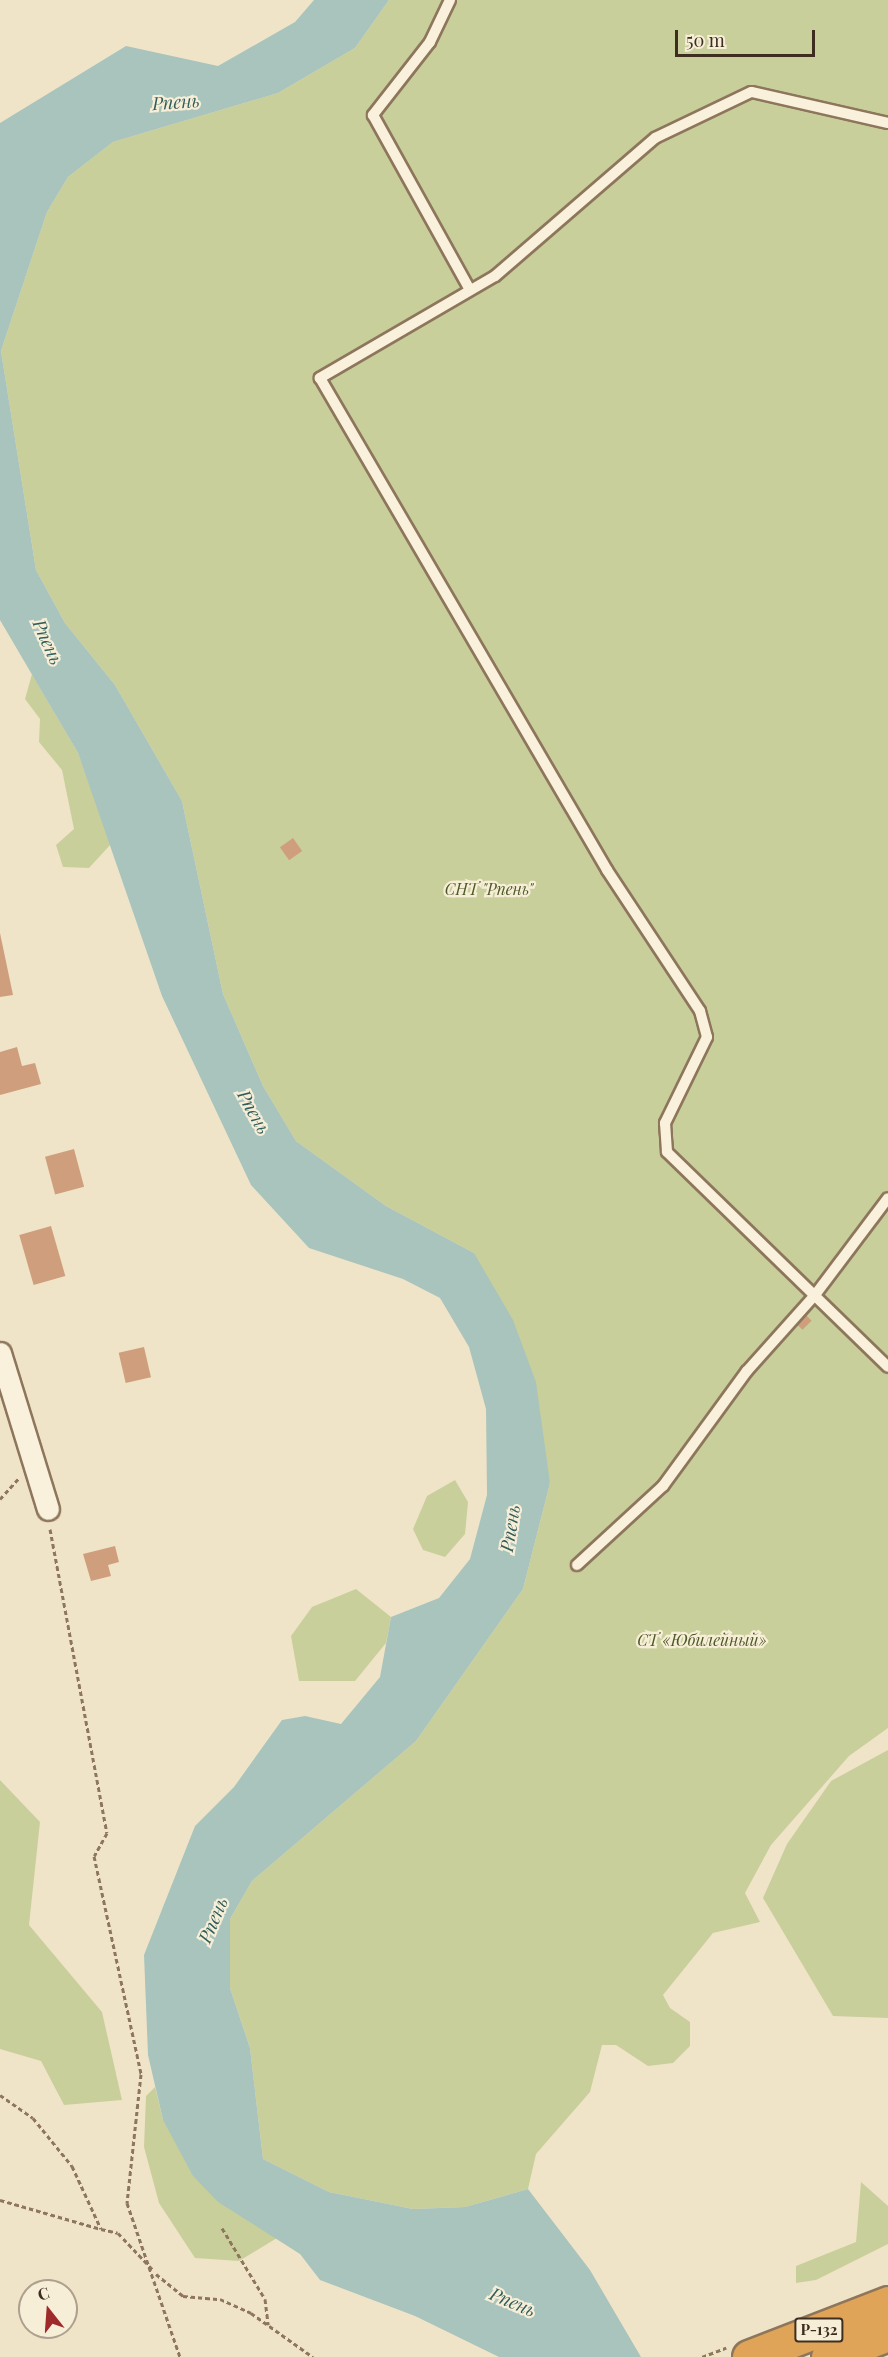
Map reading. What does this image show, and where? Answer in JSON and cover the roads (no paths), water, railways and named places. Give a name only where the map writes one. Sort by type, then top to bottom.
[{"type":"highway","name":"Р-132","points":[[749,2357],[888,2303]]},
{"type":"highway","name":"Р-132","points":[[828,2357],[888,2334]]},
{"type":"street","points":[[0,1353],[48,1509]]},
{"type":"lane","points":[[450,0],[430,42],[373,115],[470,290]]},
{"type":"lane","points":[[888,123],[751,92],[655,138],[495,276],[320,378],[607,870],[700,1011],[707,1037],[665,1123],[668,1152],[888,1367]]},
{"type":"lane","points":[[577,1565],[663,1486],[747,1371],[815,1295],[888,1198]]},
{"type":"water","name":"Рпень","points":[[314,0],[389,0],[355,48],[278,93],[113,142],[68,177],[47,212],[1,351],[36,570],[65,623],[115,685],[182,801],[223,994],[263,1086],[296,1141],[386,1206],[474,1253],[513,1320],[536,1382],[550,1483],[523,1589],[416,1741],[252,1881],[230,1919],[230,1988],[250,2048],[263,2159],[329,2192],[413,2209],[465,2207],[528,2189],[590,2270],[641,2357],[499,2357],[415,2316],[320,2280],[300,2254],[218,2202],[193,2176],[163,2120],[148,2055],[144,1955],[195,1826],[234,1787],[282,1720],[305,1716],[341,1724],[380,1677],[391,1617],[439,1598],[470,1559],[487,1495],[486,1409],[469,1347],[440,1298],[403,1279],[309,1248],[251,1185],[162,996],[78,753],[0,620],[0,123],[126,46],[218,66],[295,22]]},
{"type":"park label","name":"СНТ \"Рпень\"","points":[[489,889]]},
{"type":"park label","name":"СТ «Юбилейный»","points":[[702,1640]]}]
